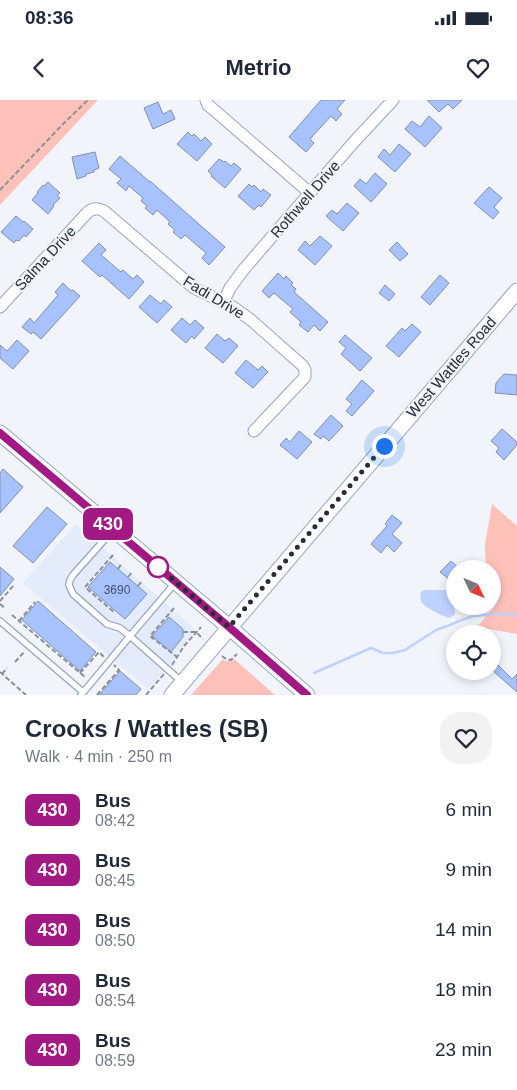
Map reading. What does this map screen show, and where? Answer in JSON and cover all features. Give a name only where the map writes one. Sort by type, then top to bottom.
[{"type":"street","points":[[206,100],[208,105],[310,193]]},
{"type":"street","name":"Rothwell Drive","points":[[223,303],[230,288],[244,269],[353,143],[393,100]]},
{"type":"street","name":"Fadi Drive","points":[[90,210],[100,209],[104,211],[194,288],[233,307],[251,320],[300,363],[305,370],[305,376],[254,431]]},
{"type":"street","name":"Salma Drive","points":[[0,307],[90,210]]},
{"type":"street","name":"West Wattles Road","points":[[172,695],[517,291]]},
{"type":"street","points":[[0,433],[307,695]]},
{"type":"lane","points":[[114,529],[70,580],[73,594],[107,624],[120,628],[130,636],[182,683]]},
{"type":"lane","points":[[0,621],[82,694],[176,582]]},
{"type":"path","points":[[0,190],[88,100]]},
{"type":"path","points":[[113,555],[85,587],[115,613]]},
{"type":"path","points":[[118,569],[122,563]]},
{"type":"path","points":[[128,577],[132,572]]},
{"type":"path","points":[[138,586],[142,581]]},
{"type":"path","points":[[0,601],[14,585]]},
{"type":"path","points":[[19,620],[35,602]]},
{"type":"path","points":[[0,604],[5,608]]},
{"type":"path","points":[[174,608],[150,636],[177,658]]},
{"type":"path","points":[[12,615],[85,679]]},
{"type":"path","points":[[171,666],[184,646],[200,627]]},
{"type":"path","points":[[183,632],[196,632],[204,640]]},
{"type":"path","points":[[15,662],[26,650]]},
{"type":"path","points":[[80,673],[99,652],[105,658]]},
{"type":"path","points":[[222,656],[226,660],[231,660],[237,654]]},
{"type":"path","points":[[97,695],[119,670],[112,664]]},
{"type":"path","points":[[7,668],[1,673],[26,695]]},
{"type":"path","points":[[146,695],[165,673]]},
{"type":"shaded area","points":[[0,100],[98,100],[0,205]]},
{"type":"shaded area","points":[[492,504],[517,526],[517,634],[501,631],[501,625],[479,625],[487,615],[501,615],[501,560],[486,560],[485,545]]},
{"type":"shaded area","points":[[76,524],[196,630],[181,647],[171,664],[148,689],[23,583]]},
{"type":"shaded area","points":[[223,659],[225,661],[232,661],[234,659],[275,695],[191,695]]},
{"type":"water","points":[[424,590],[446,590],[446,615],[454,615],[450,618],[425,606],[420,597],[421,592]]},
{"type":"building","points":[[321,100],[345,100],[337,109],[342,114],[336,121],[331,116],[310,139],[314,143],[306,152],[289,137]]},
{"type":"building","points":[[427,100],[462,100],[453,109],[448,104],[439,112]]},
{"type":"building","points":[[158,102],[163,114],[171,110],[175,119],[153,129],[144,108]]},
{"type":"building","points":[[429,116],[442,128],[425,147],[405,129],[412,121],[420,127]]},
{"type":"building","points":[[188,132],[192,136],[194,134],[201,141],[205,137],[212,144],[197,161],[177,144]]},
{"type":"building","points":[[399,144],[411,154],[395,172],[378,157],[384,149],[390,155]]},
{"type":"building","points":[[95,152],[99,168],[77,179],[72,157]]},
{"type":"building","points":[[120,156],[225,247],[209,265],[202,258],[206,253],[185,235],[181,239],[173,232],[175,230],[168,224],[170,222],[157,210],[153,215],[145,208],[147,206],[141,201],[143,198],[129,186],[126,191],[117,183],[121,179],[109,169]]},
{"type":"building","points":[[219,159],[231,166],[234,163],[241,169],[225,188],[208,171]]},
{"type":"building","points":[[375,173],[387,184],[371,202],[354,186],[360,179],[366,184]]},
{"type":"building","points":[[48,182],[60,193],[57,196],[60,198],[48,214],[32,200],[43,185]]},
{"type":"building","points":[[249,184],[252,187],[254,185],[261,192],[263,189],[271,195],[261,207],[259,205],[254,210],[238,196]]},
{"type":"building","points":[[489,187],[502,198],[494,207],[499,212],[493,219],[474,203]]},
{"type":"building","points":[[347,203],[359,213],[343,231],[326,216],[332,210],[337,214]]},
{"type":"building","points":[[16,216],[33,229],[26,237],[24,235],[19,241],[16,240],[14,243],[1,232]]},
{"type":"building","points":[[320,236],[332,246],[315,265],[298,250],[305,241],[310,246]]},
{"type":"building","points":[[397,242],[408,254],[400,261],[389,250]]},
{"type":"building","points":[[99,243],[106,250],[101,255],[121,272],[123,270],[133,279],[137,275],[144,282],[129,299],[102,275],[100,277],[82,261]]},
{"type":"building","points":[[278,273],[284,279],[286,276],[293,283],[291,285],[296,289],[294,292],[328,322],[320,331],[314,325],[308,332],[299,325],[301,322],[290,312],[293,309],[274,293],[269,298],[262,291]]},
{"type":"building","points":[[440,275],[449,283],[430,305],[421,297]]},
{"type":"building","points":[[63,283],[80,296],[41,339],[33,332],[31,334],[22,327],[30,318],[34,323],[58,295],[55,292]]},
{"type":"building","points":[[385,285],[395,294],[389,301],[379,293]]},
{"type":"building","points":[[150,295],[161,304],[164,300],[172,307],[157,323],[139,307]]},
{"type":"building","points":[[182,318],[190,325],[195,320],[204,328],[194,339],[192,336],[186,343],[171,330]]},
{"type":"building","points":[[412,324],[421,332],[399,357],[386,346],[402,328],[405,331]]},
{"type":"building","points":[[217,334],[225,341],[229,338],[238,346],[223,363],[205,348]]},
{"type":"building","points":[[345,335],[372,358],[360,371],[341,354],[346,348],[339,342]]},
{"type":"building","points":[[17,340],[29,351],[13,369],[0,358],[0,345],[7,351]]},
{"type":"building","points":[[246,360],[258,370],[262,366],[268,372],[253,388],[235,373]]},
{"type":"building","points":[[504,374],[517,375],[517,395],[495,393],[496,383]]},
{"type":"building","points":[[362,380],[374,391],[352,416],[346,411],[352,404],[346,399]]},
{"type":"building","points":[[331,415],[343,426],[329,441],[323,436],[321,439],[314,434]]},
{"type":"building","points":[[502,429],[517,442],[517,445],[504,460],[496,452],[499,448],[491,441]]},
{"type":"building","points":[[299,431],[312,442],[297,459],[280,445],[286,438],[290,442]]},
{"type":"building","points":[[3,469],[23,487],[0,513],[0,473]]},
{"type":"building","points":[[47,507],[67,524],[33,563],[13,546]]},
{"type":"building","points":[[392,515],[402,523],[392,534],[402,543],[394,552],[387,545],[381,553],[371,544],[387,526],[385,524]]},
{"type":"building","points":[[110,562],[147,594],[125,619],[88,587]]},
{"type":"building","points":[[446,566],[446,577],[440,572]]},
{"type":"building","points":[[0,567],[14,579],[0,596]]},
{"type":"building","points":[[38,601],[96,652],[80,671],[22,620]]},
{"type":"building","points":[[169,617],[183,629],[183,637],[171,652],[152,636]]},
{"type":"building","points":[[501,668],[512,679],[517,674],[517,692],[501,678]]},
{"type":"building","points":[[120,671],[141,689],[136,695],[99,695]]},
{"type":"waterway","points":[[314,673],[371,648],[383,653],[405,650],[436,630],[473,616],[517,615]]},
{"type":"bus line","name":"430","points":[[0,433],[307,695]]},
{"type":"route","points":[[158,567],[229,627],[384,446]]}]
